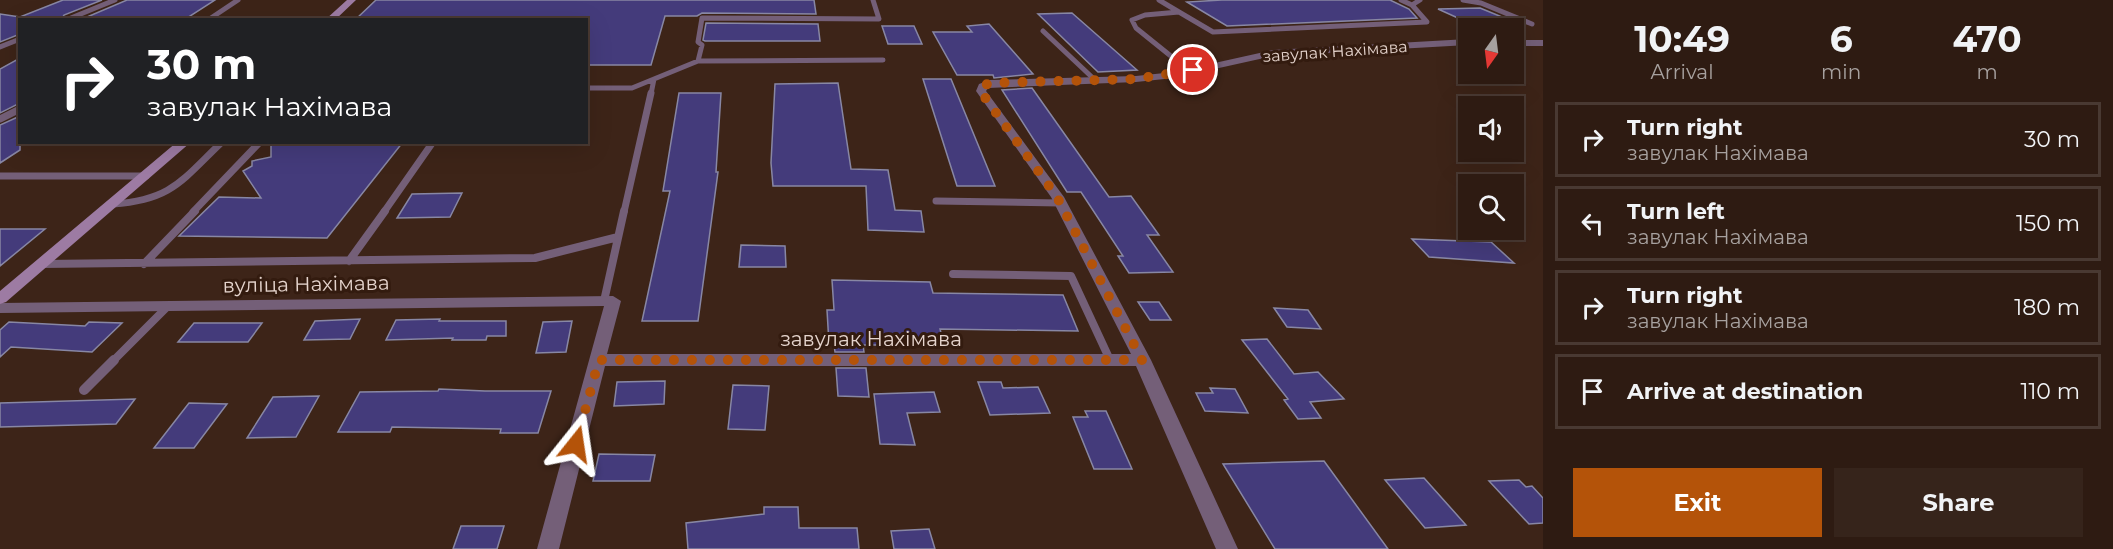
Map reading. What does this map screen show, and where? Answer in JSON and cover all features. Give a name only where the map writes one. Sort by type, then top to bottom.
[{"type":"street","points":[[331,18],[352,0]]},
{"type":"street","name":"завулак Нахімава","points":[[1227,549],[1142,360],[1060,203],[981,92],[983,86],[990,83],[1174,75],[1273,53],[1458,43]]},
{"type":"street","points":[[1524,43],[1543,43]]},
{"type":"street","points":[[0,299],[183,144]]},
{"type":"street","points":[[548,549],[599,360],[608,301]]},
{"type":"street","name":"вуліца Нахімава","points":[[0,308],[608,301]]},
{"type":"street","name":"завулак Нахімава","points":[[599,360],[1142,360]]},
{"type":"lane","points":[[71,18],[115,0]]},
{"type":"lane","points":[[211,18],[238,0]]},
{"type":"lane","points":[[698,62],[702,45],[698,42],[702,18],[879,19],[873,0]]},
{"type":"lane","points":[[1160,0],[1214,32],[1427,22],[1412,4],[1401,0]]},
{"type":"lane","points":[[1412,4],[1420,0]]},
{"type":"lane","points":[[1463,0],[1481,3],[1532,24]]},
{"type":"lane","points":[[1174,75],[1178,67],[1177,61],[1136,28],[1132,20],[1145,15],[1179,12]]},
{"type":"lane","points":[[1044,31],[1095,80]]},
{"type":"lane","points":[[0,47],[18,40]]},
{"type":"lane","points":[[588,88],[632,88],[698,62],[883,60]]},
{"type":"lane","points":[[608,301],[618,237],[654,80]]},
{"type":"lane","points":[[0,119],[18,110]]},
{"type":"lane","points":[[113,204],[158,197],[220,144]]},
{"type":"lane","points":[[144,264],[258,144]]},
{"type":"lane","points":[[349,261],[432,144]]},
{"type":"lane","points":[[0,176],[146,176]]},
{"type":"lane","points":[[936,201],[1060,203]]},
{"type":"lane","points":[[42,264],[535,258],[618,237]]},
{"type":"lane","points":[[953,274],[1071,276],[1110,360]]},
{"type":"lane","points":[[84,390],[168,306]]},
{"type":"building","points":[[63,0],[102,0],[64,15],[62,18],[18,18],[18,35],[0,42],[0,14],[20,17]]},
{"type":"building","points":[[127,0],[215,0],[187,18],[85,18]]},
{"type":"building","points":[[376,0],[814,0],[816,14],[702,13],[697,16],[665,16],[651,65],[588,65],[588,18],[357,18]]},
{"type":"building","points":[[1390,0],[1409,9],[1417,18],[1227,26],[1187,2]]},
{"type":"building","points":[[1480,8],[1504,18],[1458,18],[1438,9]]},
{"type":"building","points":[[1072,13],[1137,70],[1098,72],[1038,14]]},
{"type":"building","points":[[706,23],[818,24],[820,41],[705,41],[703,40]]},
{"type":"building","points":[[989,24],[1033,74],[994,78],[993,75],[957,75],[933,32],[972,32],[967,26]]},
{"type":"building","points":[[882,26],[914,26],[922,44],[888,44]]},
{"type":"building","points":[[18,59],[18,104],[0,113],[0,69]]},
{"type":"building","points":[[923,79],[951,79],[995,186],[957,186]]},
{"type":"building","points":[[838,83],[851,169],[888,170],[895,210],[921,211],[924,232],[868,230],[866,186],[773,186],[771,163],[775,84]]},
{"type":"building","points":[[1032,88],[1109,197],[1131,196],[1159,235],[1147,235],[1173,272],[1129,273],[1118,256],[1123,256],[1081,192],[1067,192],[1002,90]]},
{"type":"building","points":[[679,93],[721,93],[716,172],[718,172],[698,321],[642,321],[670,191],[663,191]]},
{"type":"building","points":[[18,117],[20,150],[0,163],[0,125]]},
{"type":"building","points":[[271,144],[401,144],[327,238],[179,236],[219,197],[261,198],[243,171],[252,166],[252,161],[271,157]]},
{"type":"building","points":[[462,193],[450,217],[397,218],[412,194]]},
{"type":"building","points":[[0,229],[45,229],[0,266]]},
{"type":"building","points":[[1412,239],[1491,242],[1514,263],[1429,257]]},
{"type":"building","points":[[741,245],[785,246],[786,267],[739,267]]},
{"type":"building","points":[[832,280],[930,282],[933,293],[1063,295],[1078,331],[940,329],[944,345],[863,345],[864,352],[835,352],[834,344],[829,344],[827,310],[834,310]]},
{"type":"building","points":[[1138,302],[1159,302],[1171,320],[1150,320]]},
{"type":"building","points":[[1274,308],[1308,310],[1321,329],[1287,327]]},
{"type":"building","points":[[360,319],[350,339],[304,340],[315,321]]},
{"type":"building","points":[[440,319],[439,321],[506,321],[506,336],[487,336],[486,340],[452,340],[453,338],[386,340],[396,320]]},
{"type":"building","points":[[572,321],[566,352],[536,353],[543,322]]},
{"type":"building","points":[[9,322],[85,326],[89,322],[122,323],[92,352],[11,347],[0,357],[0,330]]},
{"type":"building","points":[[194,323],[262,323],[248,342],[178,342]]},
{"type":"building","points":[[1267,339],[1294,374],[1318,372],[1344,399],[1310,402],[1321,418],[1298,419],[1284,400],[1288,399],[1242,340]]},
{"type":"building","points":[[836,368],[866,368],[869,397],[838,396]]},
{"type":"building","points":[[665,381],[664,404],[614,406],[617,382]]},
{"type":"building","points":[[978,382],[1001,382],[1003,388],[1038,387],[1050,413],[990,415]]},
{"type":"building","points":[[733,385],[769,386],[765,430],[728,429]]},
{"type":"building","points":[[1210,388],[1235,389],[1248,413],[1205,411],[1196,393],[1213,393]]},
{"type":"building","points":[[439,389],[551,391],[538,433],[500,433],[501,429],[392,427],[390,432],[338,432],[360,392],[438,391]]},
{"type":"building","points":[[934,392],[940,412],[907,413],[915,445],[880,444],[874,394]]},
{"type":"building","points":[[319,396],[296,437],[247,438],[273,397]]},
{"type":"building","points":[[135,399],[116,424],[0,427],[0,403]]},
{"type":"building","points":[[189,403],[227,404],[194,448],[154,448]]},
{"type":"building","points":[[1085,411],[1106,411],[1132,469],[1094,469],[1073,417],[1088,417]]},
{"type":"building","points":[[599,454],[655,455],[650,481],[593,481]]},
{"type":"building","points":[[1324,461],[1388,549],[1275,549],[1223,464]]},
{"type":"building","points":[[1424,478],[1466,525],[1425,528],[1385,480]]},
{"type":"building","points":[[1519,480],[1526,487],[1532,486],[1543,498],[1543,523],[1529,524],[1489,481]]},
{"type":"building","points":[[764,507],[798,507],[799,528],[857,528],[859,549],[688,549],[686,523],[764,514]]},
{"type":"building","points":[[461,526],[504,526],[497,549],[453,549]]},
{"type":"building","points":[[929,529],[935,549],[894,549],[891,531]]},
{"type":"route","points":[[576,444],[599,360],[1142,360],[1057,197],[981,92],[983,86],[990,83],[1136,79],[1174,75],[1193,70]]}]
